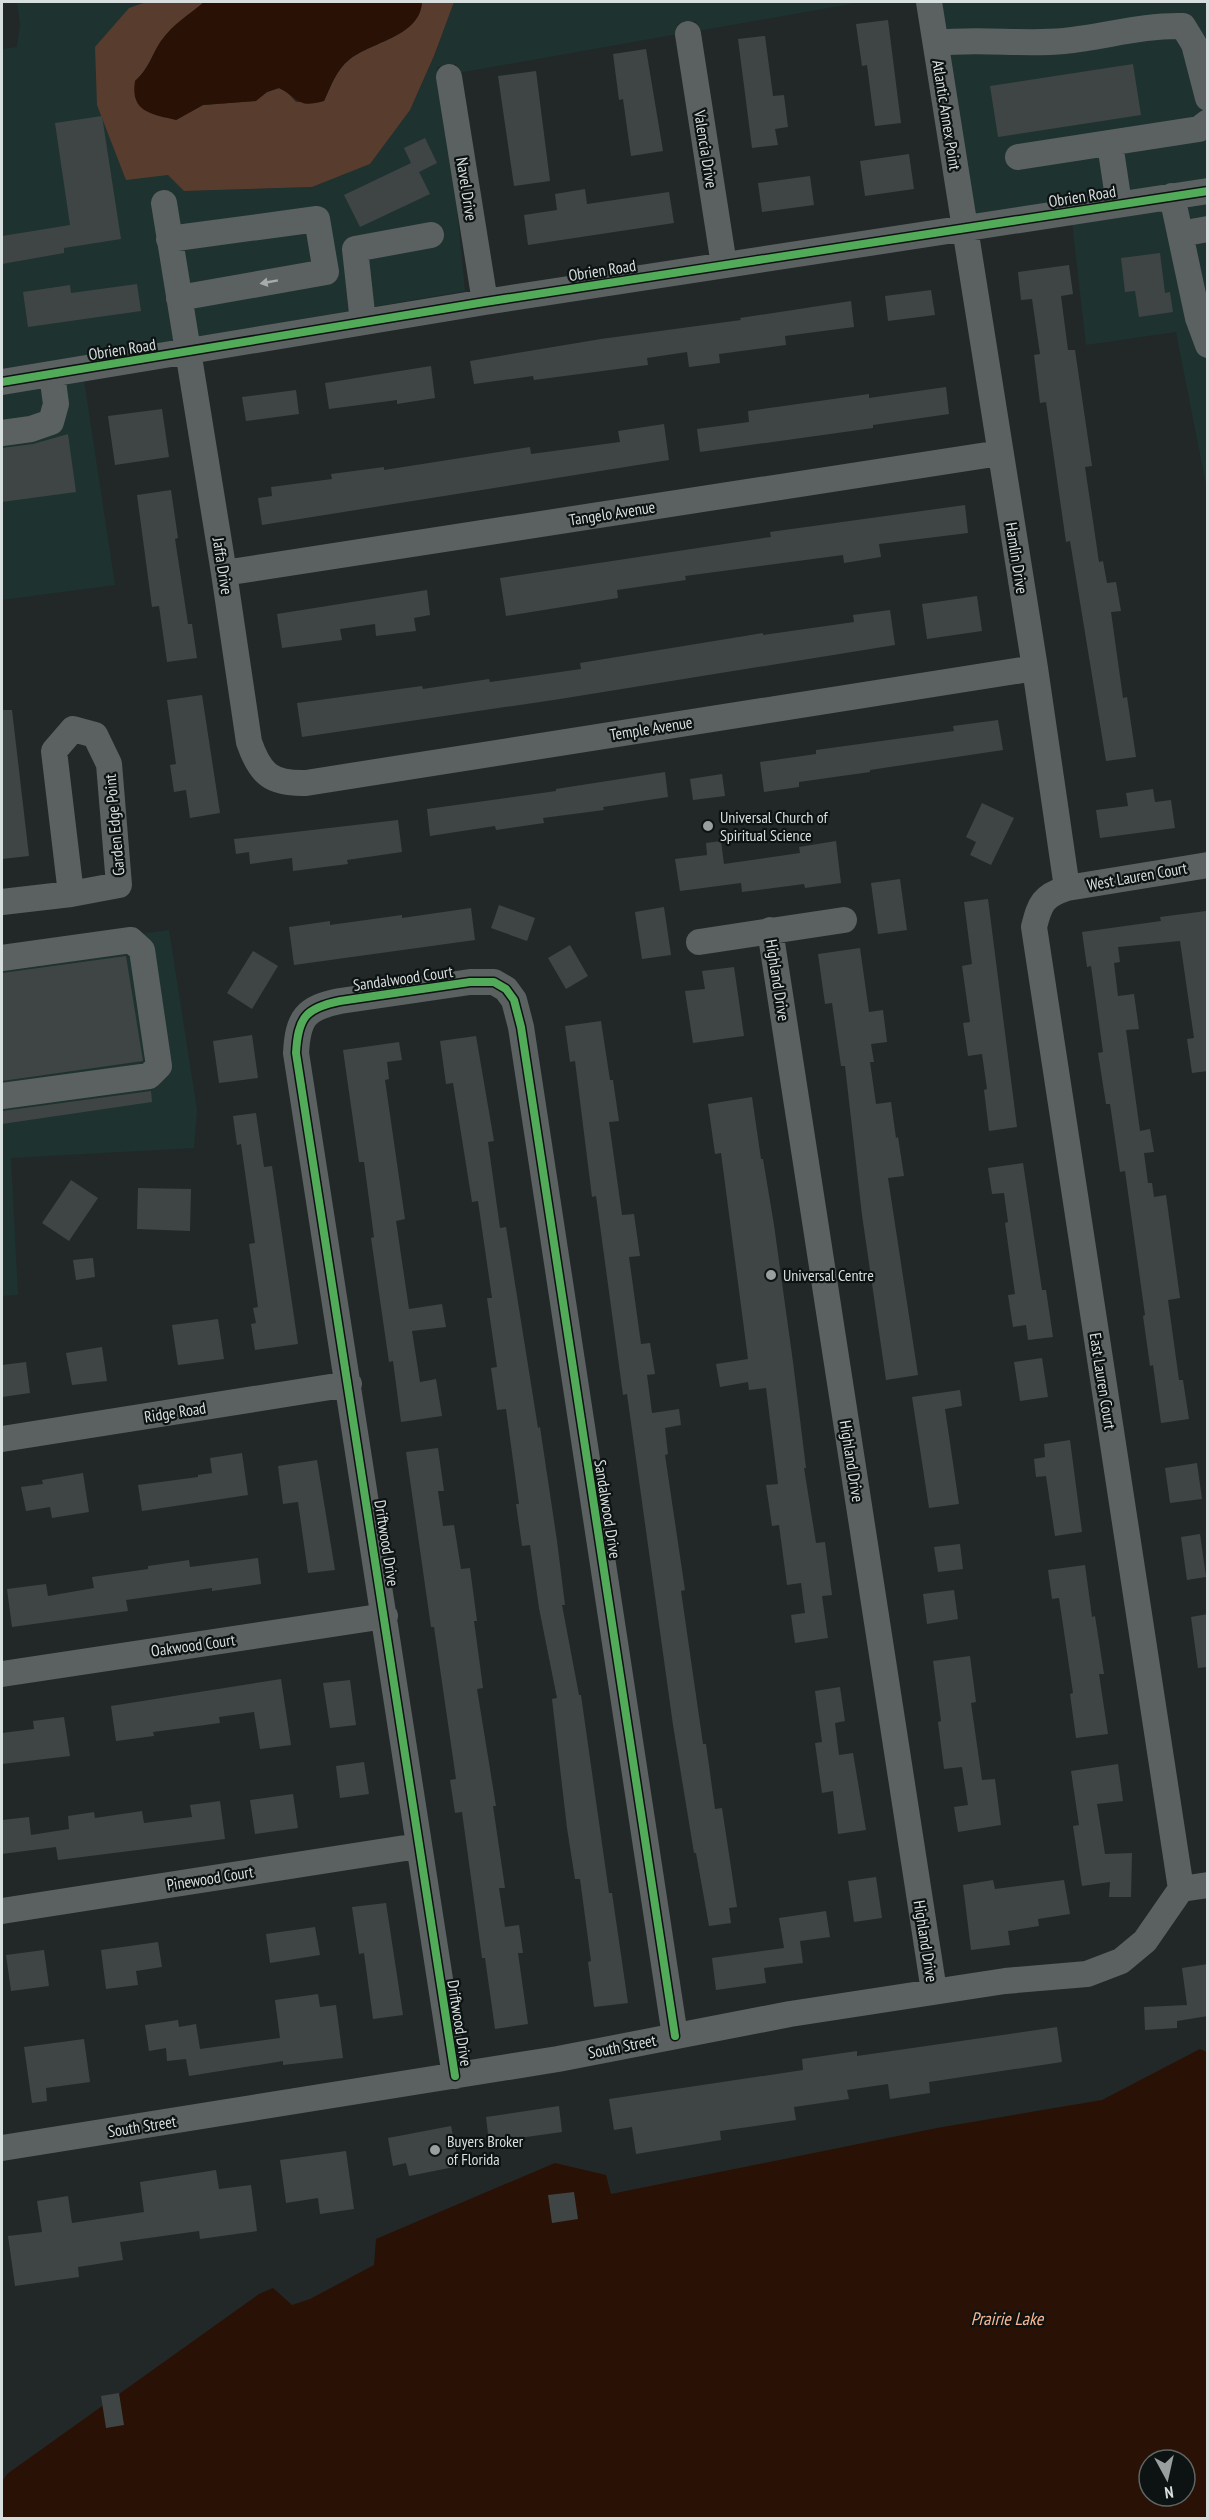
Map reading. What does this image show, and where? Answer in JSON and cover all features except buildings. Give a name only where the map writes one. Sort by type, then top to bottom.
[{"type":"street","name":"Atlantic Annex Point","points":[[929,2],[964,228]]},
{"type":"street","points":[[936,43],[961,40],[1063,41],[1143,27],[1183,26],[1194,44],[1208,98]]},
{"type":"street","name":"Valencia Drive","points":[[688,34],[724,265]]},
{"type":"street","name":"Navel Drive","points":[[449,77],[484,302]]},
{"type":"street","points":[[1018,157],[1199,129],[1208,122]]},
{"type":"street","points":[[1110,144],[1119,204]]},
{"type":"street","name":"Obrien Road","points":[[2,382],[484,302],[1208,191]]},
{"type":"street","points":[[1172,196],[1198,318],[1208,345]]},
{"type":"street","name":"Jaffa Drive","points":[[164,203],[249,742],[255,761],[268,777]]},
{"type":"street","points":[[170,239],[317,219],[326,272],[179,298]]},
{"type":"street","name":"Hamlin Drive","points":[[964,228],[1035,668],[1067,888]]},
{"type":"street","points":[[1180,234],[1208,229]]},
{"type":"street","points":[[363,322],[356,248],[431,235]]},
{"type":"street","points":[[2,433],[31,429],[51,422],[56,404],[52,374]]},
{"type":"street","name":"Tangelo Avenue","points":[[224,573],[1000,453]]},
{"type":"street","name":"Temple Avenue","points":[[268,777],[287,784],[306,783],[1035,668]]},
{"type":"street","name":"Garden Edge Point","points":[[2,902],[71,894],[119,885],[109,764],[95,735],[73,729],[54,751],[71,894]]},
{"type":"street","name":"West Lauren Court","points":[[1067,888],[1208,865]]},
{"type":"street","name":"East Lauren Court","points":[[1067,888],[1050,894],[1039,905],[1034,927],[1181,1889]]},
{"type":"street","points":[[699,942],[844,920]]},
{"type":"street","name":"Highland Drive","points":[[770,930],[934,1991]]},
{"type":"street","points":[[2,958],[131,940],[142,951],[159,1066],[149,1076],[2,1096]]},
{"type":"street","name":"Sandalwood Court","points":[[305,1015],[322,1005],[331,1003],[470,982],[494,982],[506,989]]},
{"type":"street","name":"Sandalwood Drive","points":[[506,989],[514,1000],[521,1027],[675,2036]]},
{"type":"street","name":"Driftwood Drive","points":[[305,1015],[297,1030],[296,1053],[455,2076]]},
{"type":"street","name":"Ridge Road","points":[[2,1439],[349,1384]]},
{"type":"street","name":"Oakwood Court","points":[[2,1674],[385,1617]]},
{"type":"street","name":"Pinewood Court","points":[[2,1911],[418,1846]]},
{"type":"street","points":[[1181,1889],[1208,1885]]},
{"type":"street","name":"South Street","points":[[2,2148],[558,2059],[790,2013],[1005,1981],[1087,1974],[1121,1961],[1145,1941],[1181,1889]]},
{"type":"shaded area","points":[[17,2],[146,2],[129,8],[168,175],[185,191],[312,187],[370,164],[410,110],[434,57],[454,2],[862,2],[698,31],[696,21],[677,24],[678,34],[458,73],[456,64],[437,67],[452,159],[465,291],[2,371],[2,49],[17,47],[20,24]]},
{"type":"shaded area","points":[[146,2],[204,2],[166,35],[144,72],[135,81],[176,120],[203,105],[255,101],[267,92],[279,88],[287,92],[296,102],[324,101],[334,78],[345,63],[405,30],[413,23],[422,2],[454,2],[434,56],[410,110],[370,164],[312,187],[184,191],[168,175],[126,180],[97,105],[95,47],[129,8]]},
{"type":"shaded area","points":[[939,2],[1207,2],[1207,180],[973,215]]},
{"type":"shaded area","points":[[1207,203],[1207,490],[1176,332],[1086,345],[1072,223]]},
{"type":"shaded area","points":[[84,380],[115,585],[2,600],[2,394]]},
{"type":"shaded area","points":[[169,930],[197,1110],[194,1148],[11,1158],[18,1295],[2,1296],[2,954]]},
{"type":"water","points":[[204,2],[422,2],[413,23],[405,30],[345,63],[334,78],[324,101],[303,103],[279,88],[267,92],[256,101],[203,105],[176,120],[144,110],[136,99],[135,81],[144,72],[166,35]]},
{"type":"water","name":"Prairie Lake","points":[[1200,2049],[1207,2052],[1207,2518],[2,2518],[2,2482],[7,2474],[259,2294],[273,2288],[292,2305],[310,2299],[374,2265],[376,2239],[555,2163],[606,2175],[611,2194],[937,2128],[1102,2100]]},
{"type":"cycle path","points":[[2,382],[485,302],[1208,191]]},
{"type":"cycle path","points":[[455,2076],[296,1053],[299,1031],[306,1016],[319,1007],[340,1001],[470,982],[494,982],[506,989],[514,1000],[521,1027],[675,2036]]},
{"type":"place","name":"Universal Church of Spiritual Science","points":[[708,826]]},
{"type":"place","name":"Universal Centre","points":[[771,1275]]},
{"type":"place","name":"Buyers Broker of Florida","points":[[435,2150]]}]
